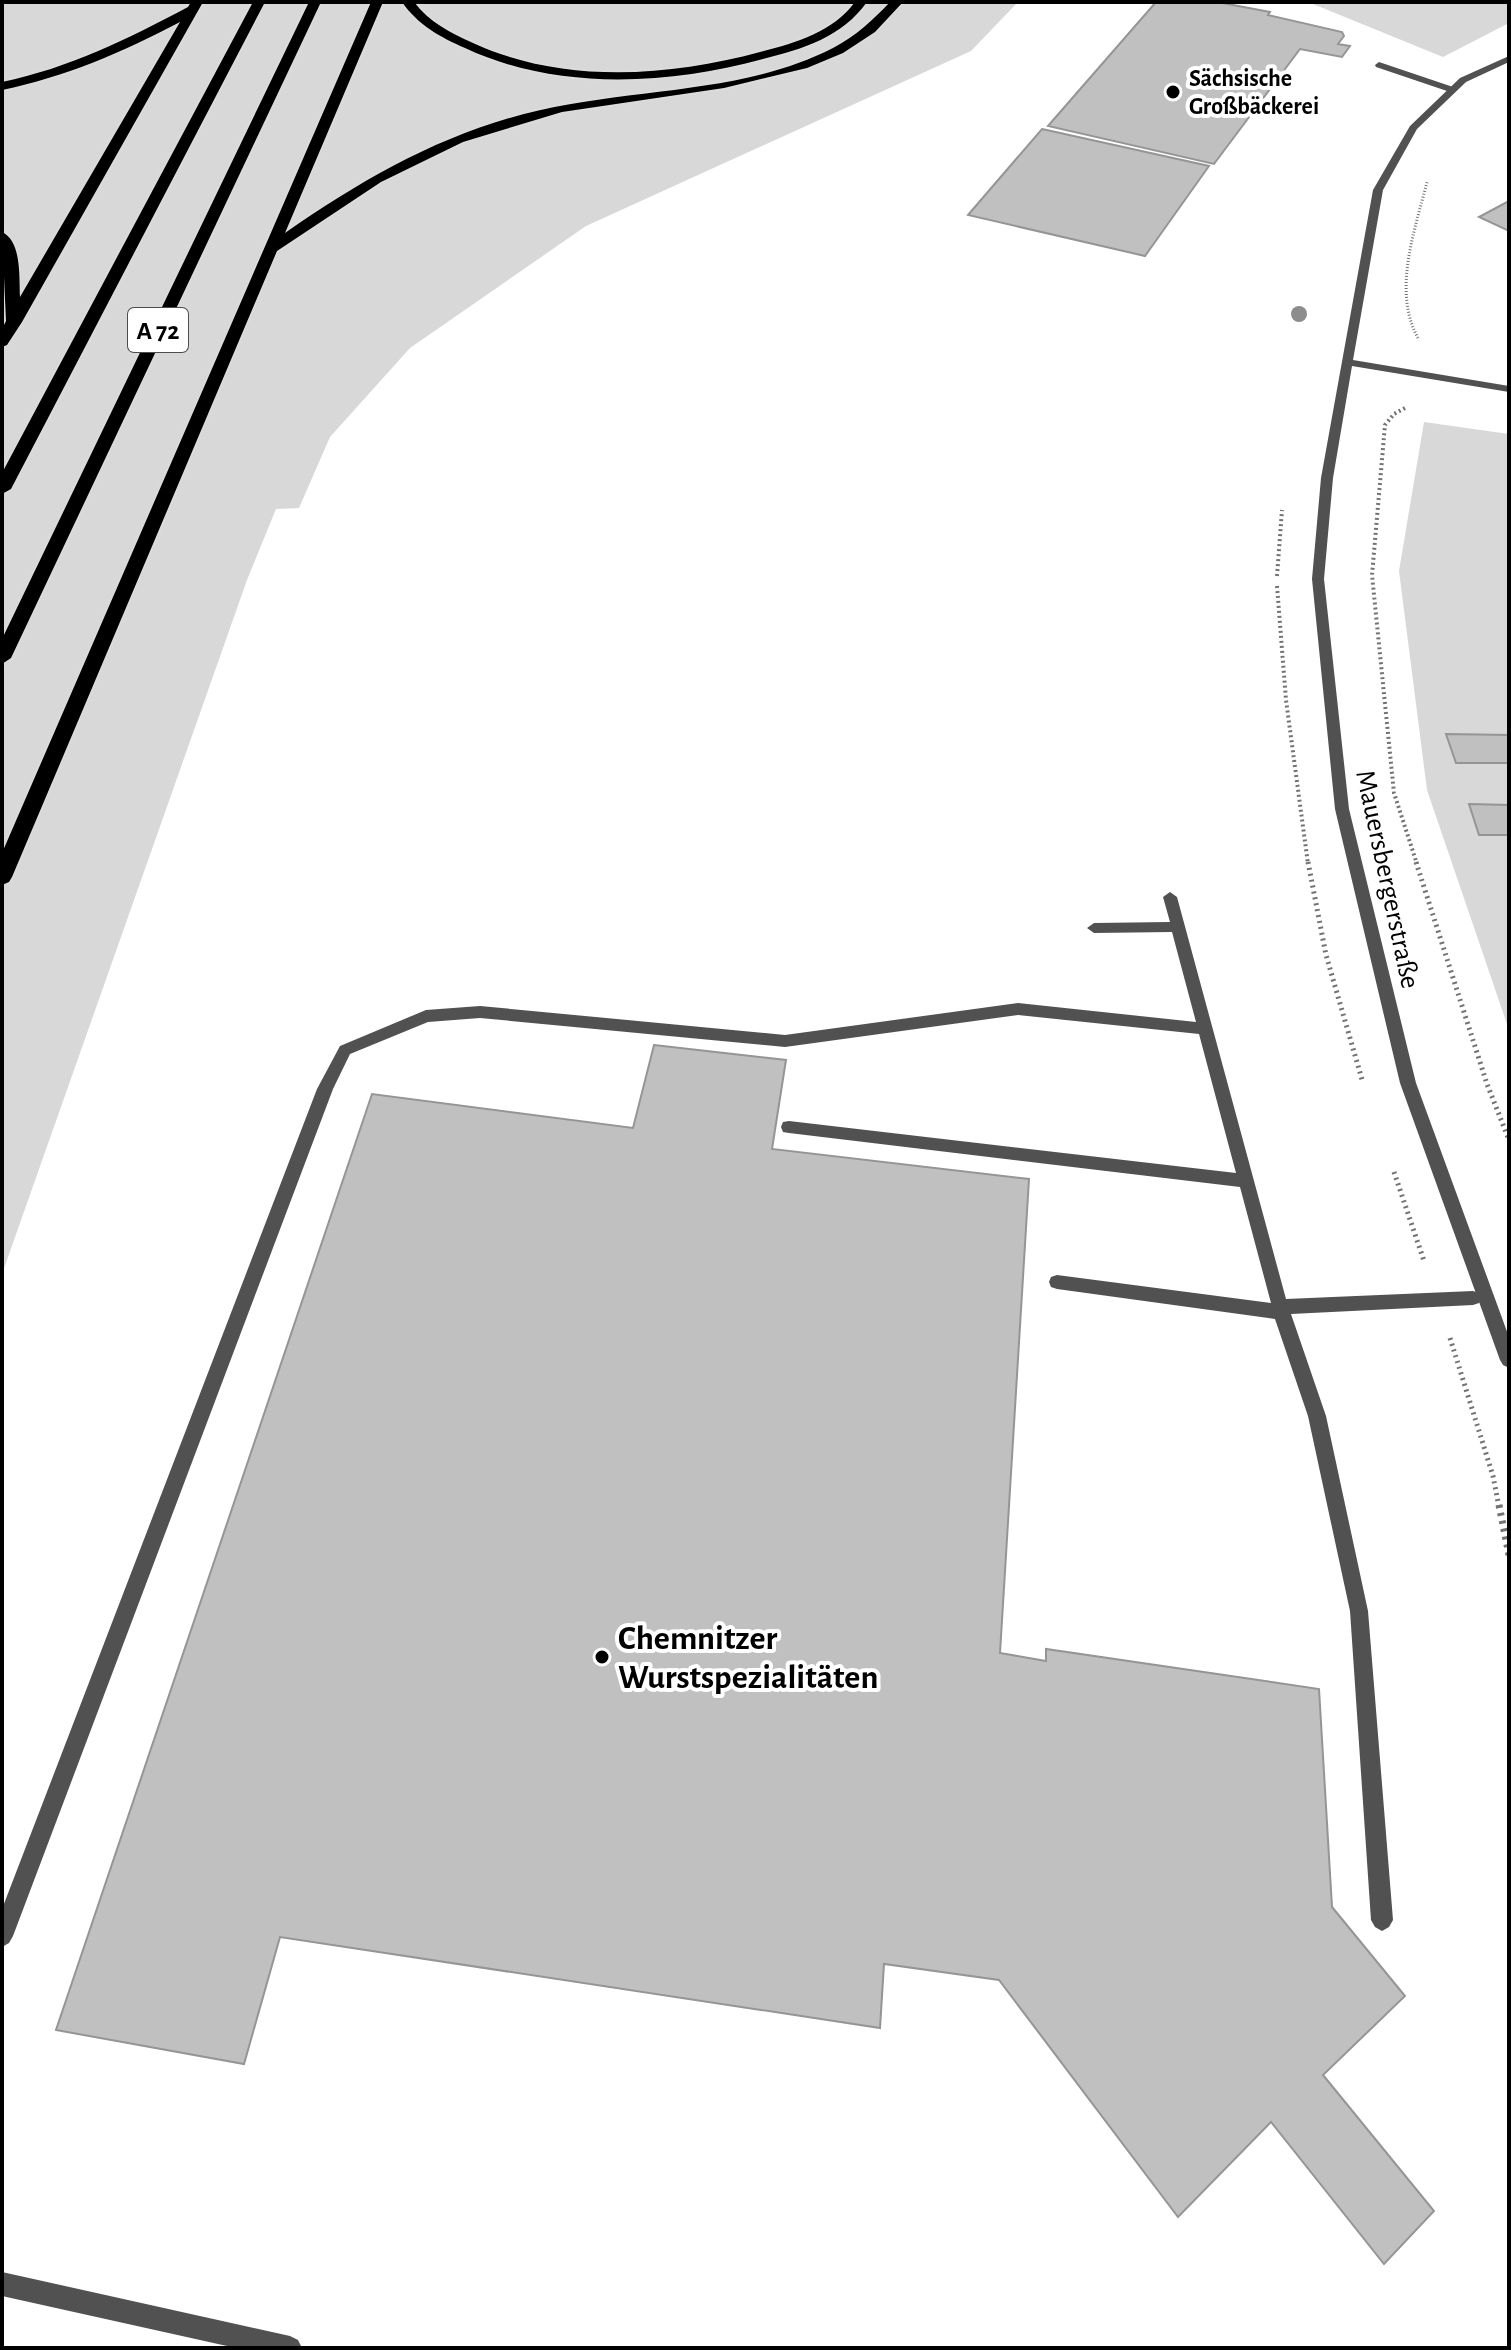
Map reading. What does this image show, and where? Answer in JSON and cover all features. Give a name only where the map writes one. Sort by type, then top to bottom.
[{"type":"highway","name":"A 72","points":[[2,489],[259,2]]},
{"type":"highway","name":"A 72","points":[[2,658],[315,2]]},
{"type":"highway","points":[[2,877],[377,2]]},
{"type":"highway","points":[[408,2],[413,11],[438,30],[469,47],[510,61],[560,71],[614,74],[712,68],[757,58],[801,45],[835,27],[857,10],[861,2]]},
{"type":"highway","points":[[271,249],[378,176],[434,149],[544,112],[746,80],[811,62],[852,43],[882,22],[897,2]]},
{"type":"highway","points":[[2,86],[54,74],[94,59],[194,6]]},
{"type":"highway","points":[[2,342],[194,6]]},
{"type":"highway","points":[[2,236],[10,257],[14,322]]},
{"type":"street","name":"Mauersbergerstraße","points":[[1509,59],[1463,80],[1413,128],[1378,190],[1350,363],[1327,478],[1318,579],[1342,809],[1408,1083],[1479,1297],[1509,1360]]},
{"type":"street","points":[[1379,65],[1453,90]]},
{"type":"street","points":[[1350,363],[1509,389]]},
{"type":"street","points":[[1170,897],[1281,1309],[1319,1426],[1359,1611],[1382,1920]]},
{"type":"street","points":[[1094,928],[1178,927]]},
{"type":"street","points":[[2,1936],[325,1089],[345,1050],[426,1016],[480,1012],[785,1041],[1018,1009],[1206,1029]]},
{"type":"street","points":[[789,1127],[1246,1181]]},
{"type":"street","points":[[1057,1282],[1281,1309],[1479,1297]]},
{"type":"street","points":[[2,2284],[290,2348]]},
{"type":"path","points":[[1423,342],[1408,323],[1405,303],[1429,173]]},
{"type":"path","points":[[1410,406],[1394,414],[1385,425],[1372,575],[1394,793],[1487,1084],[1509,1140]]},
{"type":"shaded area","points":[[2,2],[1018,2],[971,51],[586,226],[410,348],[330,437],[299,508],[276,509],[247,580],[2,1274]]},
{"type":"shaded area","points":[[1308,2],[1509,2],[1509,23],[1443,57]]},
{"type":"shaded area","points":[[1424,422],[1509,434],[1509,1030],[1427,790],[1399,571]]},
{"type":"building","name":"Sächsische Großbäckerei","points":[[1156,2],[1217,2],[1270,12],[1268,15],[1342,32],[1344,36],[1338,44],[1350,46],[1342,57],[1300,49],[1214,164],[1048,126]]},
{"type":"building","points":[[1042,129],[1209,166],[1145,256],[968,215]]},
{"type":"building","points":[[1509,201],[1509,231],[1479,217]]},
{"type":"building","points":[[1446,734],[1509,735],[1509,763],[1456,763]]},
{"type":"building","points":[[1469,804],[1509,805],[1509,835],[1479,835]]},
{"type":"building","name":"Chemnitzer Wurstspezialitäten","points":[[654,1045],[786,1060],[772,1149],[1029,1179],[1000,1653],[1046,1661],[1046,1649],[1319,1689],[1332,1907],[1405,1996],[1323,2075],[1434,2211],[1384,2264],[1271,2122],[1178,2217],[999,1980],[884,1964],[880,2028],[280,1937],[244,2064],[56,2030],[372,1094],[633,1128]]},
{"type":"place","name":"Sächsische Großbäckerei","points":[[1173,92]]},
{"type":"place","name":"Chemnitzer Wurstspezialitäten","points":[[602,1657]]}]
